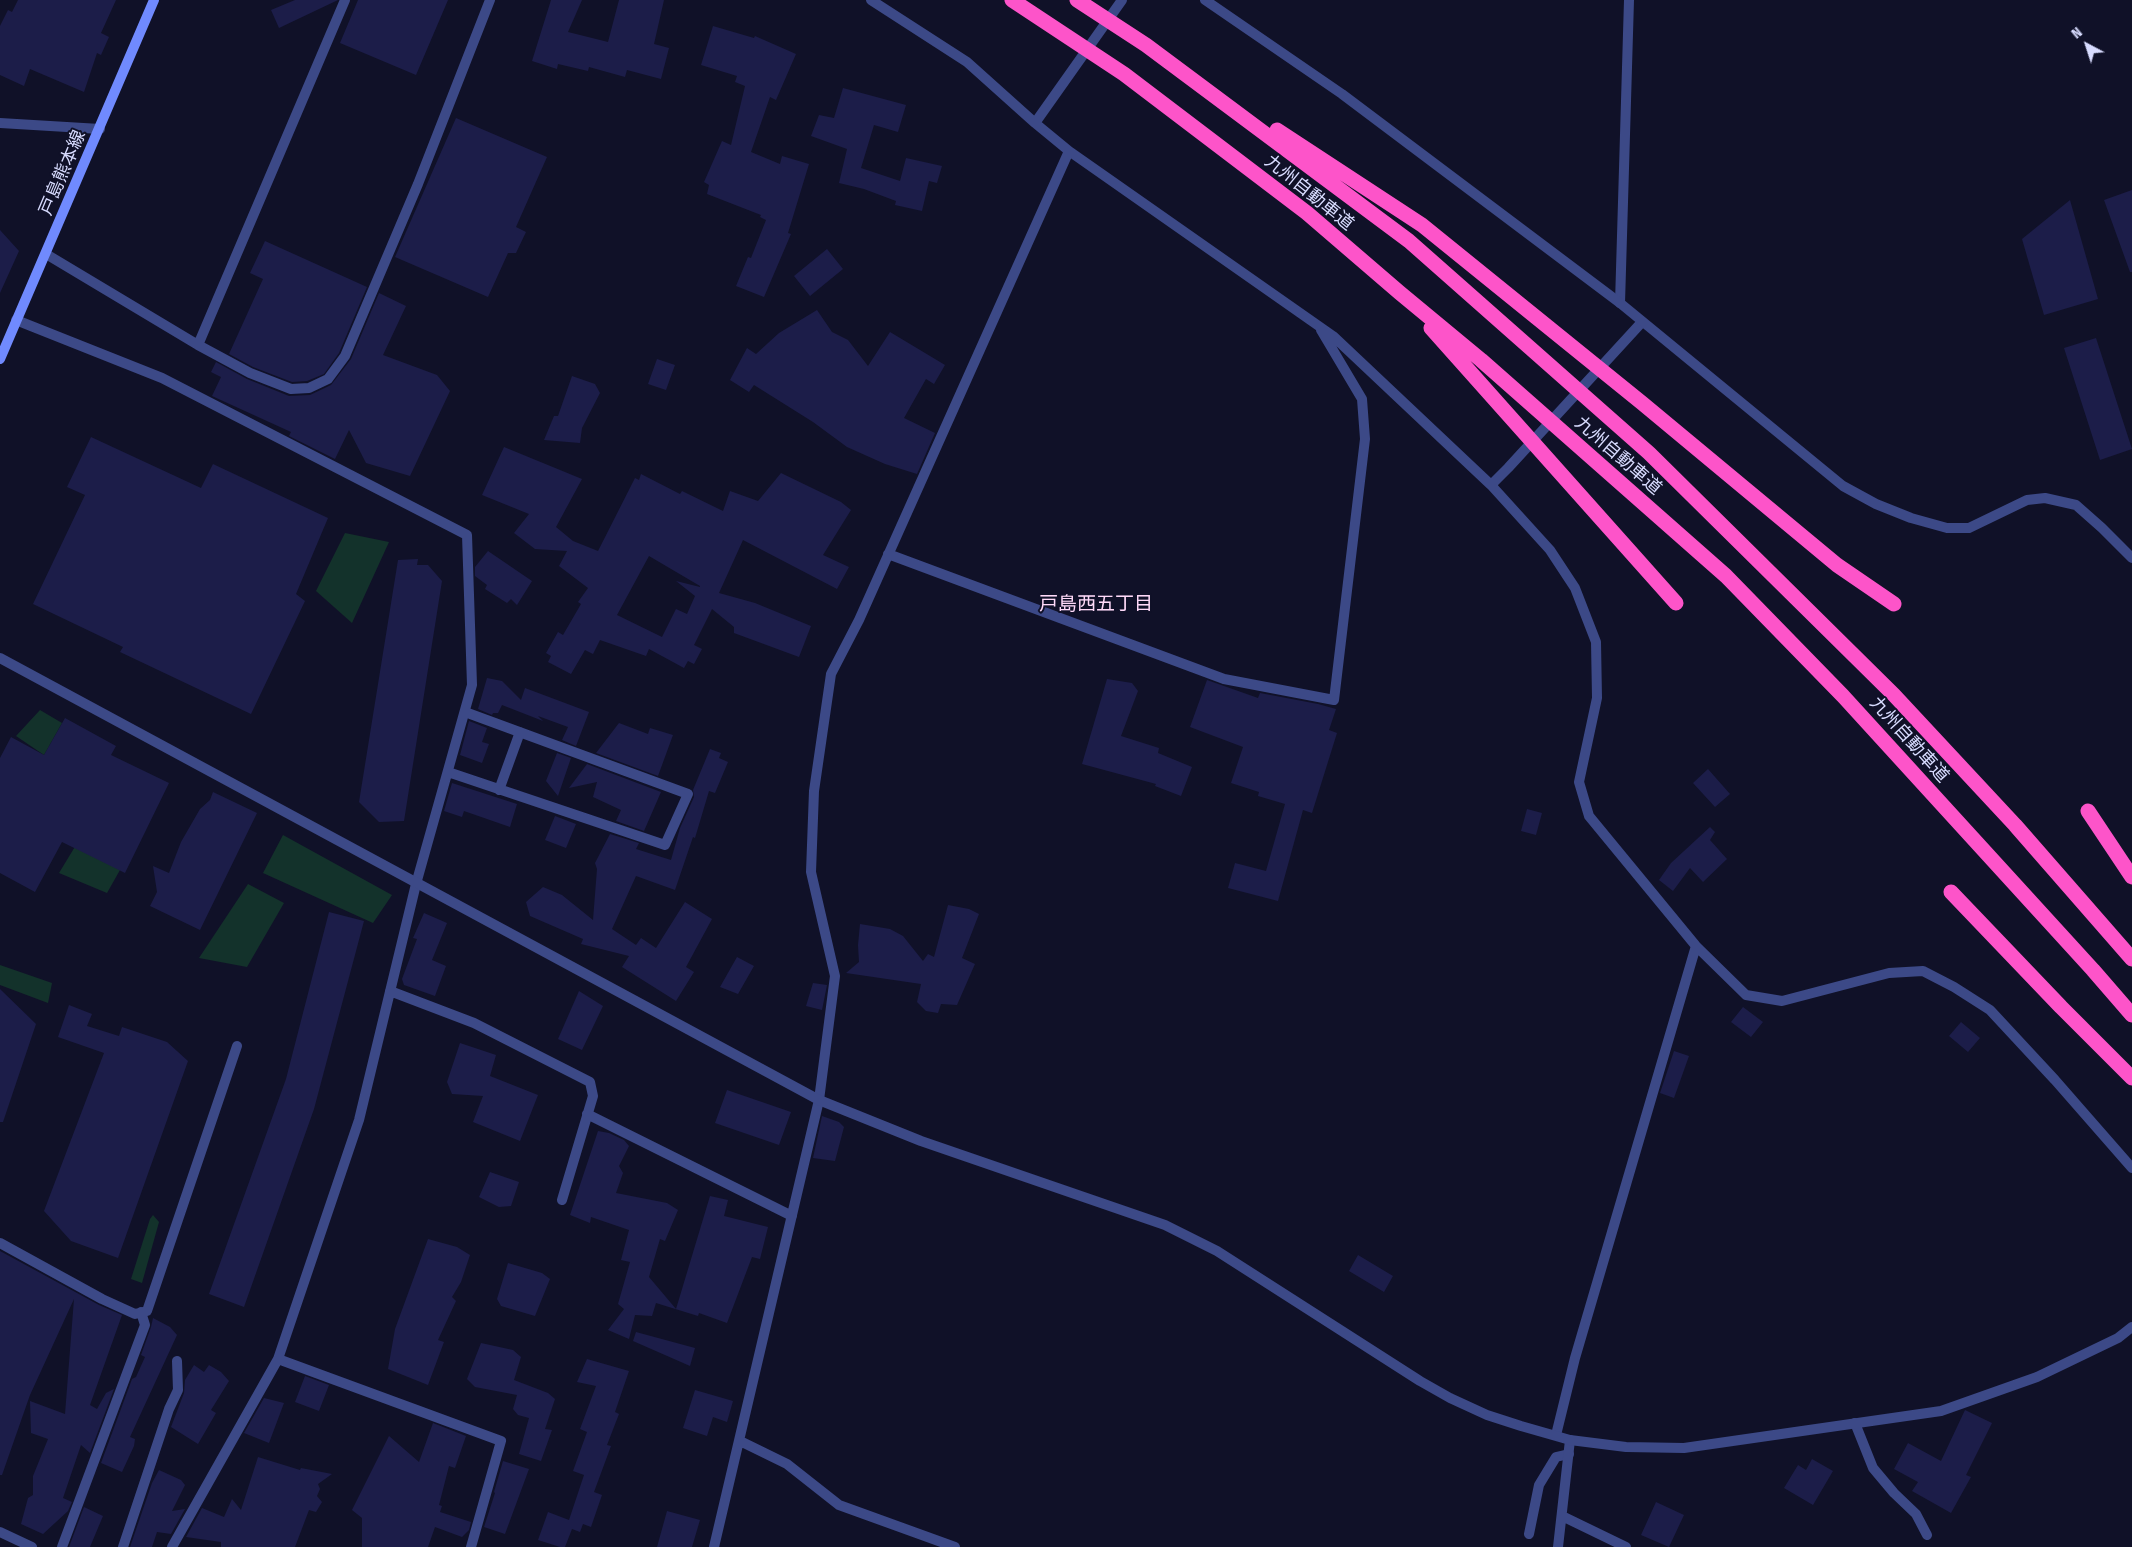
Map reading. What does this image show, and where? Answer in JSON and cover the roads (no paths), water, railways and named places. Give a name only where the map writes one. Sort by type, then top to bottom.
[{"type":"highway","name":"九州自動車道","points":[[1012,0],[1124,74],[1307,213],[1481,360],[1726,576],[1850,703],[2132,1015]]},
{"type":"highway","name":"九州自動車道","points":[[1077,0],[1146,45],[1409,241],[1649,452],[1894,695],[2015,826],[2132,959]]},
{"type":"highway","points":[[1146,45],[1422,225],[1649,409],[1837,565],[1894,604]]},
{"type":"highway","points":[[1400,293],[1676,603]]},
{"type":"highway","points":[[2088,811],[2132,877]]},
{"type":"highway","points":[[1951,892],[2132,1078]]},
{"type":"main road","name":"戸島熊本線","points":[[0,359],[154,0]]},
{"type":"street","points":[[198,346],[346,0]]},
{"type":"street","points":[[46,254],[198,346],[250,372],[291,390],[309,388],[328,379],[345,356],[357,329],[418,184],[490,0]]},
{"type":"street","points":[[871,0],[967,62],[1069,151],[1333,336],[1491,485],[1550,550],[1575,588],[1596,642],[1597,698],[1579,782],[1589,816],[1696,946],[1746,995],[1782,1001],[1889,973],[1923,971],[1954,987],[1990,1010],[2055,1080],[2132,1168]]},
{"type":"street","points":[[1035,123],[1122,0]]},
{"type":"street","points":[[1205,0],[1342,94],[1620,303],[1843,486],[1876,504],[1911,518],[1947,528],[1969,528],[2027,500],[2045,498],[2068,503],[2076,505],[2132,558]]},
{"type":"street","points":[[1620,303],[1629,0]]},
{"type":"street","points":[[0,123],[100,129]]},
{"type":"street","points":[[714,1547],[819,1100],[835,976],[811,872],[814,791],[831,674],[859,620],[1069,151]]},
{"type":"street","points":[[16,320],[162,378],[466,535],[472,685],[416,884],[359,1120],[278,1359],[172,1547]]},
{"type":"street","points":[[1491,485],[1633,334],[1642,322]]},
{"type":"street","points":[[888,554],[1224,679],[1334,700],[1365,439],[1362,399],[1318,325]]},
{"type":"street","points":[[0,658],[819,1100],[921,1141],[1164,1225],[1217,1251],[1420,1381],[1450,1398],[1487,1415],[1570,1440],[1626,1447],[1684,1448],[1941,1411],[2037,1377],[2118,1338],[2132,1327]]},
{"type":"street","points":[[448,772],[665,845],[688,794],[465,712]]},
{"type":"street","points":[[499,790],[520,732]]},
{"type":"street","points":[[1556,1435],[1575,1358],[1696,946]]},
{"type":"street","points":[[390,991],[474,1023],[590,1082],[592,1096],[562,1200]]},
{"type":"street","points":[[0,1243],[102,1299],[135,1314],[147,1311],[237,1046]]},
{"type":"street","points":[[587,1114],[792,1216]]},
{"type":"street","points":[[62,1547],[145,1326],[141,1312]]},
{"type":"street","points":[[278,1359],[468,1430],[501,1440],[470,1547]]},
{"type":"street","points":[[124,1547],[169,1409],[178,1390],[177,1360]]},
{"type":"street","points":[[1855,1424],[1873,1468],[1894,1493],[1916,1514],[1927,1535]]},
{"type":"street","points":[[1558,1547],[1570,1440]]},
{"type":"street","points":[[740,1441],[787,1464],[839,1505],[955,1547]]},
{"type":"street","points":[[1530,1534],[1539,1485],[1547,1469],[1556,1458],[1568,1454]]},
{"type":"street","points":[[1562,1516],[1626,1547]]},
{"type":"street","points":[[0,1532],[16,1544],[32,1547]]},
{"type":"district","name":"戸島西五丁目","points":[[1096,605]]}]
